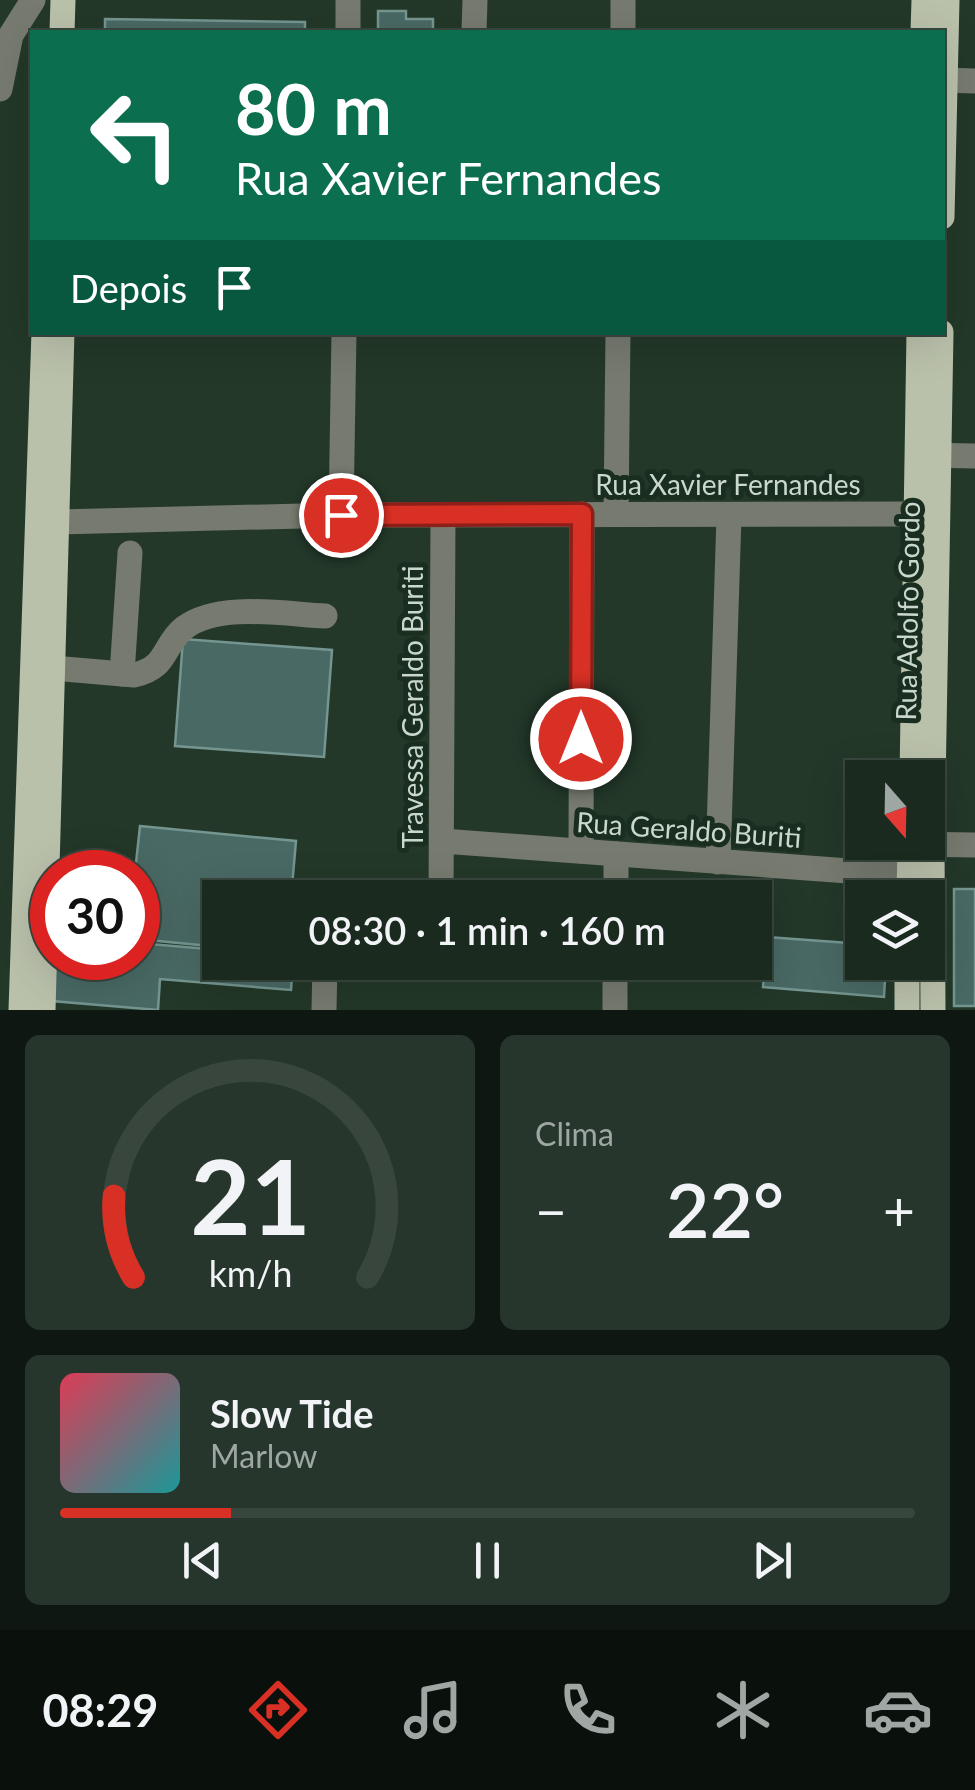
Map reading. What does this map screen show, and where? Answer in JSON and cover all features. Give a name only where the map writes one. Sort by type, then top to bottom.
[{"type":"main road","points":[[62,30],[63,0]]},
{"type":"main road","points":[[923,30],[924,0]]},
{"type":"main road","points":[[945,53],[947,0]]},
{"type":"main road","points":[[42,1010],[37,826],[44,335]]},
{"type":"main road","points":[[21,1010],[53,668],[62,335]]},
{"type":"main road","name":"Rua Adolfo Gordo","points":[[912,760],[917,514],[929,456],[919,335]]},
{"type":"main road","name":"Rua Adolfo Gordo","points":[[920,760],[929,456],[941,335]]},
{"type":"main road","name":"Rua Adolfo Gordo","points":[[908,1010],[913,980]]},
{"type":"main road","name":"Rua Adolfo Gordo","points":[[921,980],[933,1010]]},
{"type":"street","points":[[0,89],[11,35],[33,0]]},
{"type":"street","points":[[348,0],[348,30]]},
{"type":"street","points":[[474,0],[474,30]]},
{"type":"street","points":[[622,30],[623,0]]},
{"type":"street","points":[[945,80],[975,81]]},
{"type":"street","points":[[341,515],[344,335]]},
{"type":"street","points":[[616,514],[618,335]]},
{"type":"street","points":[[929,456],[975,456]]},
{"type":"street","points":[[581,851],[582,514]]},
{"type":"street","name":"Rua Xavier Fernandes","points":[[58,522],[341,515],[917,514]]},
{"type":"street","points":[[718,862],[730,516]]},
{"type":"street","name":"Travessa Geraldo Buriti","points":[[441,880],[443,517]]},
{"type":"street","points":[[122,674],[130,553]]},
{"type":"street","points":[[53,668],[122,674],[147,672],[158,665],[185,627],[223,612],[325,616]]},
{"type":"street","name":"Rua Geraldo Buriti","points":[[442,841],[718,862],[881,880]]},
{"type":"street","points":[[945,844],[975,845]]},
{"type":"street","points":[[616,854],[616,880]]},
{"type":"street","points":[[324,1010],[325,980]]},
{"type":"street","points":[[615,1010],[616,980]]},
{"type":"building","points":[[378,11],[406,11],[406,19],[433,19],[433,30],[378,30]]},
{"type":"building","points":[[105,19],[305,22],[305,30],[105,30]]},
{"type":"building","points":[[183,639],[332,650],[324,757],[175,746]]},
{"type":"building","points":[[140,826],[296,841],[293,880],[202,880],[202,945],[160,941],[160,850],[137,850]]},
{"type":"building","points":[[954,889],[975,889],[975,1006],[954,1006]]},
{"type":"building","points":[[772,937],[845,943],[845,980],[885,980],[884,997],[763,987],[764,980],[772,980]]},
{"type":"building","points":[[160,945],[202,948],[202,980],[292,980],[291,990],[160,979]]},
{"type":"building","points":[[54,980],[160,980],[158,1010],[52,1001]]},
{"type":"route","points":[[341,515],[582,514],[581,739]]}]
